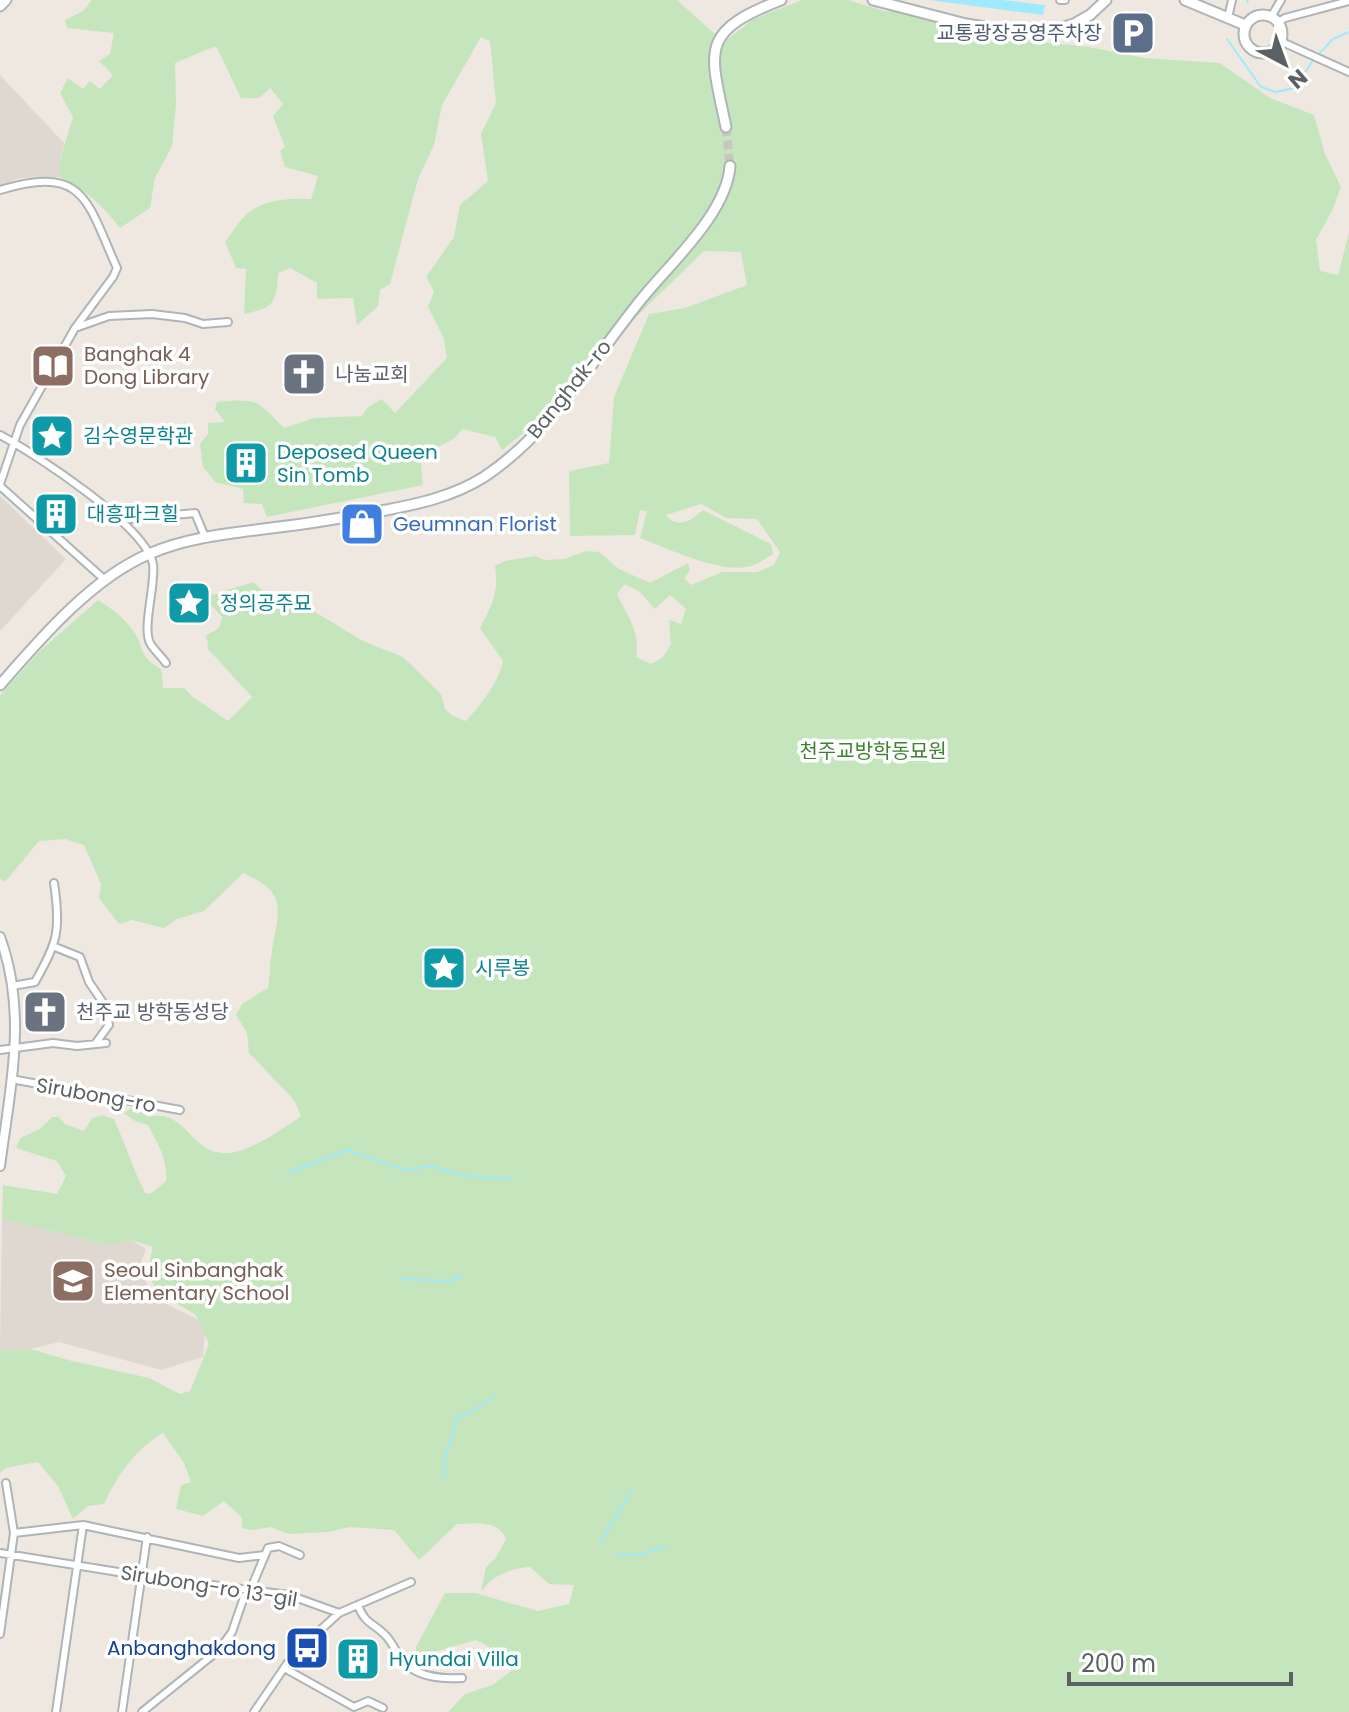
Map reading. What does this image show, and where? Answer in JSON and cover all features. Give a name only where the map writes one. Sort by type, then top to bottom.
[{"type":"main road","points":[[0,6],[6,0]]},
{"type":"main road","points":[[726,127],[714,70],[717,40],[734,24],[760,8],[781,0]]},
{"type":"main road","points":[[873,0],[966,24],[1037,35],[1074,24],[1106,0]]},
{"type":"main road","points":[[1185,0],[1245,25]]},
{"type":"main road","points":[[1255,16],[1275,20],[1282,34],[1272,50],[1259,53],[1245,42],[1245,25],[1255,16]]},
{"type":"main road","name":"Banghak-ro","points":[[0,685],[105,580],[149,554],[205,537],[420,504],[456,492],[483,478],[534,436],[565,401],[620,325],[708,219],[727,184],[730,166]]},
{"type":"street","points":[[1228,18],[1232,0]]},
{"type":"street","points":[[1281,0],[1275,20],[1349,1]]},
{"type":"street","points":[[1280,41],[1349,72]]},
{"type":"street","points":[[0,190],[40,180],[57,181],[71,187],[90,208],[117,268],[75,328],[20,425],[0,485],[105,580]]},
{"type":"street","points":[[75,328],[109,316],[152,314],[185,318],[203,324],[228,322]]},
{"type":"street","points":[[0,435],[34,453],[136,535],[153,566],[149,642],[166,663]]},
{"type":"street","points":[[120,520],[195,513],[205,537]]},
{"type":"street","points":[[12,986],[35,982],[55,947],[59,913],[54,883]]},
{"type":"street","name":"Sirubong-ro","points":[[0,937],[11,973],[16,1013],[16,1049],[0,1166]]},
{"type":"street","points":[[55,947],[80,957],[89,982],[106,1007],[109,1025],[95,1044]]},
{"type":"street","points":[[0,975],[11,973]]},
{"type":"street","name":"Sirubong-ro","points":[[16,1049],[53,1043],[77,1046],[106,1043]]},
{"type":"street","points":[[0,1050],[16,1049]]},
{"type":"street","name":"Sirubong-ro","points":[[11,1079],[180,1110]]},
{"type":"street","points":[[0,1634],[14,1533],[6,1483]]},
{"type":"street","points":[[14,1533],[83,1525],[239,1558],[265,1555]]},
{"type":"street","points":[[56,1712],[83,1525]]},
{"type":"street","points":[[122,1712],[147,1537]]},
{"type":"street","points":[[142,1712],[219,1650],[232,1632],[268,1548],[274,1545],[300,1555]]},
{"type":"street","points":[[0,1553],[78,1564]]},
{"type":"street","name":"Sirubong-ro 13-gil","points":[[78,1564],[143,1576],[289,1595],[339,1613]]},
{"type":"street","points":[[254,1712],[293,1655],[339,1613],[411,1582]]},
{"type":"street","points":[[358,1605],[362,1618],[386,1635],[406,1665],[434,1677],[462,1678]]},
{"type":"street","points":[[284,1668],[352,1710],[368,1701],[383,1708]]},
{"type":"shaded area","points":[[0,75],[64,143],[59,163],[60,177],[20,178],[0,186]]},
{"type":"shaded area","points":[[0,496],[66,559],[0,631]]},
{"type":"shaded area","name":"Seoul Sinbanghak Elementary School","points":[[2,1219],[108,1245],[131,1240],[146,1249],[140,1266],[152,1297],[199,1320],[205,1331],[203,1357],[161,1370],[59,1342],[31,1349],[0,1351]]},
{"type":"green space","name":"천주교방학동묘원","points":[[92,0],[677,0],[724,42],[753,19],[802,0],[848,0],[1005,38],[1089,47],[1144,58],[1220,63],[1270,98],[1314,115],[1325,154],[1341,187],[1316,240],[1320,271],[1338,275],[1349,233],[1349,1712],[448,1712],[465,1694],[492,1685],[514,1669],[507,1657],[476,1640],[416,1657],[416,1647],[445,1593],[475,1593],[538,1611],[569,1604],[574,1585],[549,1584],[530,1567],[503,1574],[481,1592],[486,1567],[495,1559],[506,1539],[492,1525],[457,1524],[419,1560],[394,1530],[349,1527],[329,1532],[288,1534],[271,1527],[242,1528],[242,1518],[224,1501],[203,1516],[176,1509],[181,1485],[191,1482],[184,1463],[163,1433],[128,1464],[104,1504],[88,1506],[73,1519],[58,1486],[38,1462],[6,1468],[0,1473],[0,1351],[31,1349],[149,1378],[180,1394],[190,1391],[209,1344],[196,1315],[157,1292],[147,1272],[153,1247],[131,1240],[108,1245],[2,1219],[3,1185],[57,1194],[66,1176],[57,1161],[16,1148],[20,1138],[40,1129],[52,1117],[59,1117],[65,1124],[84,1131],[92,1118],[102,1115],[114,1119],[145,1193],[150,1194],[166,1181],[165,1166],[148,1125],[124,1113],[134,1107],[148,1117],[172,1119],[205,1147],[229,1153],[257,1144],[301,1116],[294,1100],[249,1053],[247,1033],[236,1015],[242,1004],[268,988],[278,913],[274,895],[268,887],[243,873],[204,911],[177,919],[164,928],[132,920],[119,924],[99,898],[101,884],[84,845],[65,839],[39,841],[5,882],[0,879],[0,695],[41,650],[98,600],[132,629],[145,656],[161,669],[163,688],[184,688],[228,721],[252,697],[207,648],[205,636],[219,628],[222,617],[210,604],[209,596],[253,582],[285,613],[295,600],[363,641],[403,657],[441,694],[445,709],[466,721],[493,686],[503,661],[480,628],[494,598],[495,566],[505,561],[535,556],[544,560],[564,559],[587,551],[599,552],[619,569],[650,583],[688,563],[690,571],[684,578],[691,585],[722,572],[757,572],[774,565],[780,552],[757,519],[726,518],[701,504],[666,515],[680,523],[703,510],[771,544],[773,554],[753,565],[739,568],[695,559],[640,538],[647,511],[640,510],[635,535],[570,536],[569,471],[609,463],[614,397],[649,314],[685,308],[747,285],[741,252],[704,251],[570,381],[536,423],[502,450],[495,437],[462,429],[455,438],[420,456],[423,485],[267,517],[262,504],[244,503],[243,489],[215,482],[203,467],[200,444],[208,434],[208,423],[225,422],[215,409],[217,402],[241,400],[255,403],[284,428],[315,418],[362,416],[367,408],[382,399],[395,413],[447,358],[444,339],[428,307],[434,291],[426,277],[454,237],[460,205],[488,181],[481,134],[496,103],[490,41],[481,37],[442,105],[434,145],[418,179],[390,284],[380,290],[378,306],[357,325],[353,298],[317,299],[317,283],[290,268],[278,273],[275,298],[268,306],[244,314],[246,269],[236,268],[225,242],[242,218],[263,204],[311,199],[318,176],[285,167],[280,151],[285,147],[273,116],[283,104],[270,88],[259,98],[241,98],[216,46],[175,63],[176,105],[172,146],[155,178],[150,208],[120,228],[93,199],[60,177],[59,163],[73,117],[60,93],[68,78],[83,89],[90,81],[100,89],[113,75],[99,61],[110,54],[114,33],[67,28],[65,20],[83,11]],"holes":[[[625,584],[640,592],[655,609],[670,595],[686,609],[681,624],[669,620],[671,645],[662,658],[651,664],[636,657],[635,631],[617,594]]]},
{"type":"water","points":[[929,0],[1002,0],[1045,5],[1043,15]]},
{"type":"waterway","points":[[1318,55],[1333,39],[1349,32]]},
{"type":"waterway","points":[[1227,39],[1261,87],[1276,92],[1294,88],[1314,59]]},
{"type":"waterway","points":[[288,1173],[347,1150],[405,1170],[431,1166],[464,1176],[512,1179]]},
{"type":"waterway","points":[[400,1279],[449,1281],[462,1276]]},
{"type":"waterway","points":[[445,1479],[444,1462],[457,1418],[472,1412],[494,1396]]},
{"type":"waterway","points":[[600,1543],[632,1490]]},
{"type":"waterway","points":[[616,1555],[639,1555],[665,1546]]},
{"type":"tunnel","points":[[726,127],[730,166]]},
{"type":"place","name":"교통광장공영주차장","points":[[1133,33]]},
{"type":"place","name":"Banghak 4 Dong Library","points":[[53,366]]},
{"type":"place","name":"나눔교회","points":[[304,374]]},
{"type":"place","name":"김수영문학관","points":[[52,436]]},
{"type":"place","name":"Deposed Queen Sin Tomb","points":[[246,463]]},
{"type":"place","name":"대흥파크힐","points":[[56,514]]},
{"type":"place","name":"Geumnan Florist","points":[[362,524]]},
{"type":"place","name":"정의공주묘","points":[[189,603]]},
{"type":"place","name":"시루봉","points":[[444,968]]},
{"type":"place","name":"천주교 방학동성당","points":[[45,1012]]},
{"type":"place","name":"Seoul Sinbanghak Elementary School","points":[[73,1281]]},
{"type":"place","name":"Anbanghakdong","points":[[307,1648]]},
{"type":"place","name":"Hyundai Villa","points":[[358,1659]]}]
